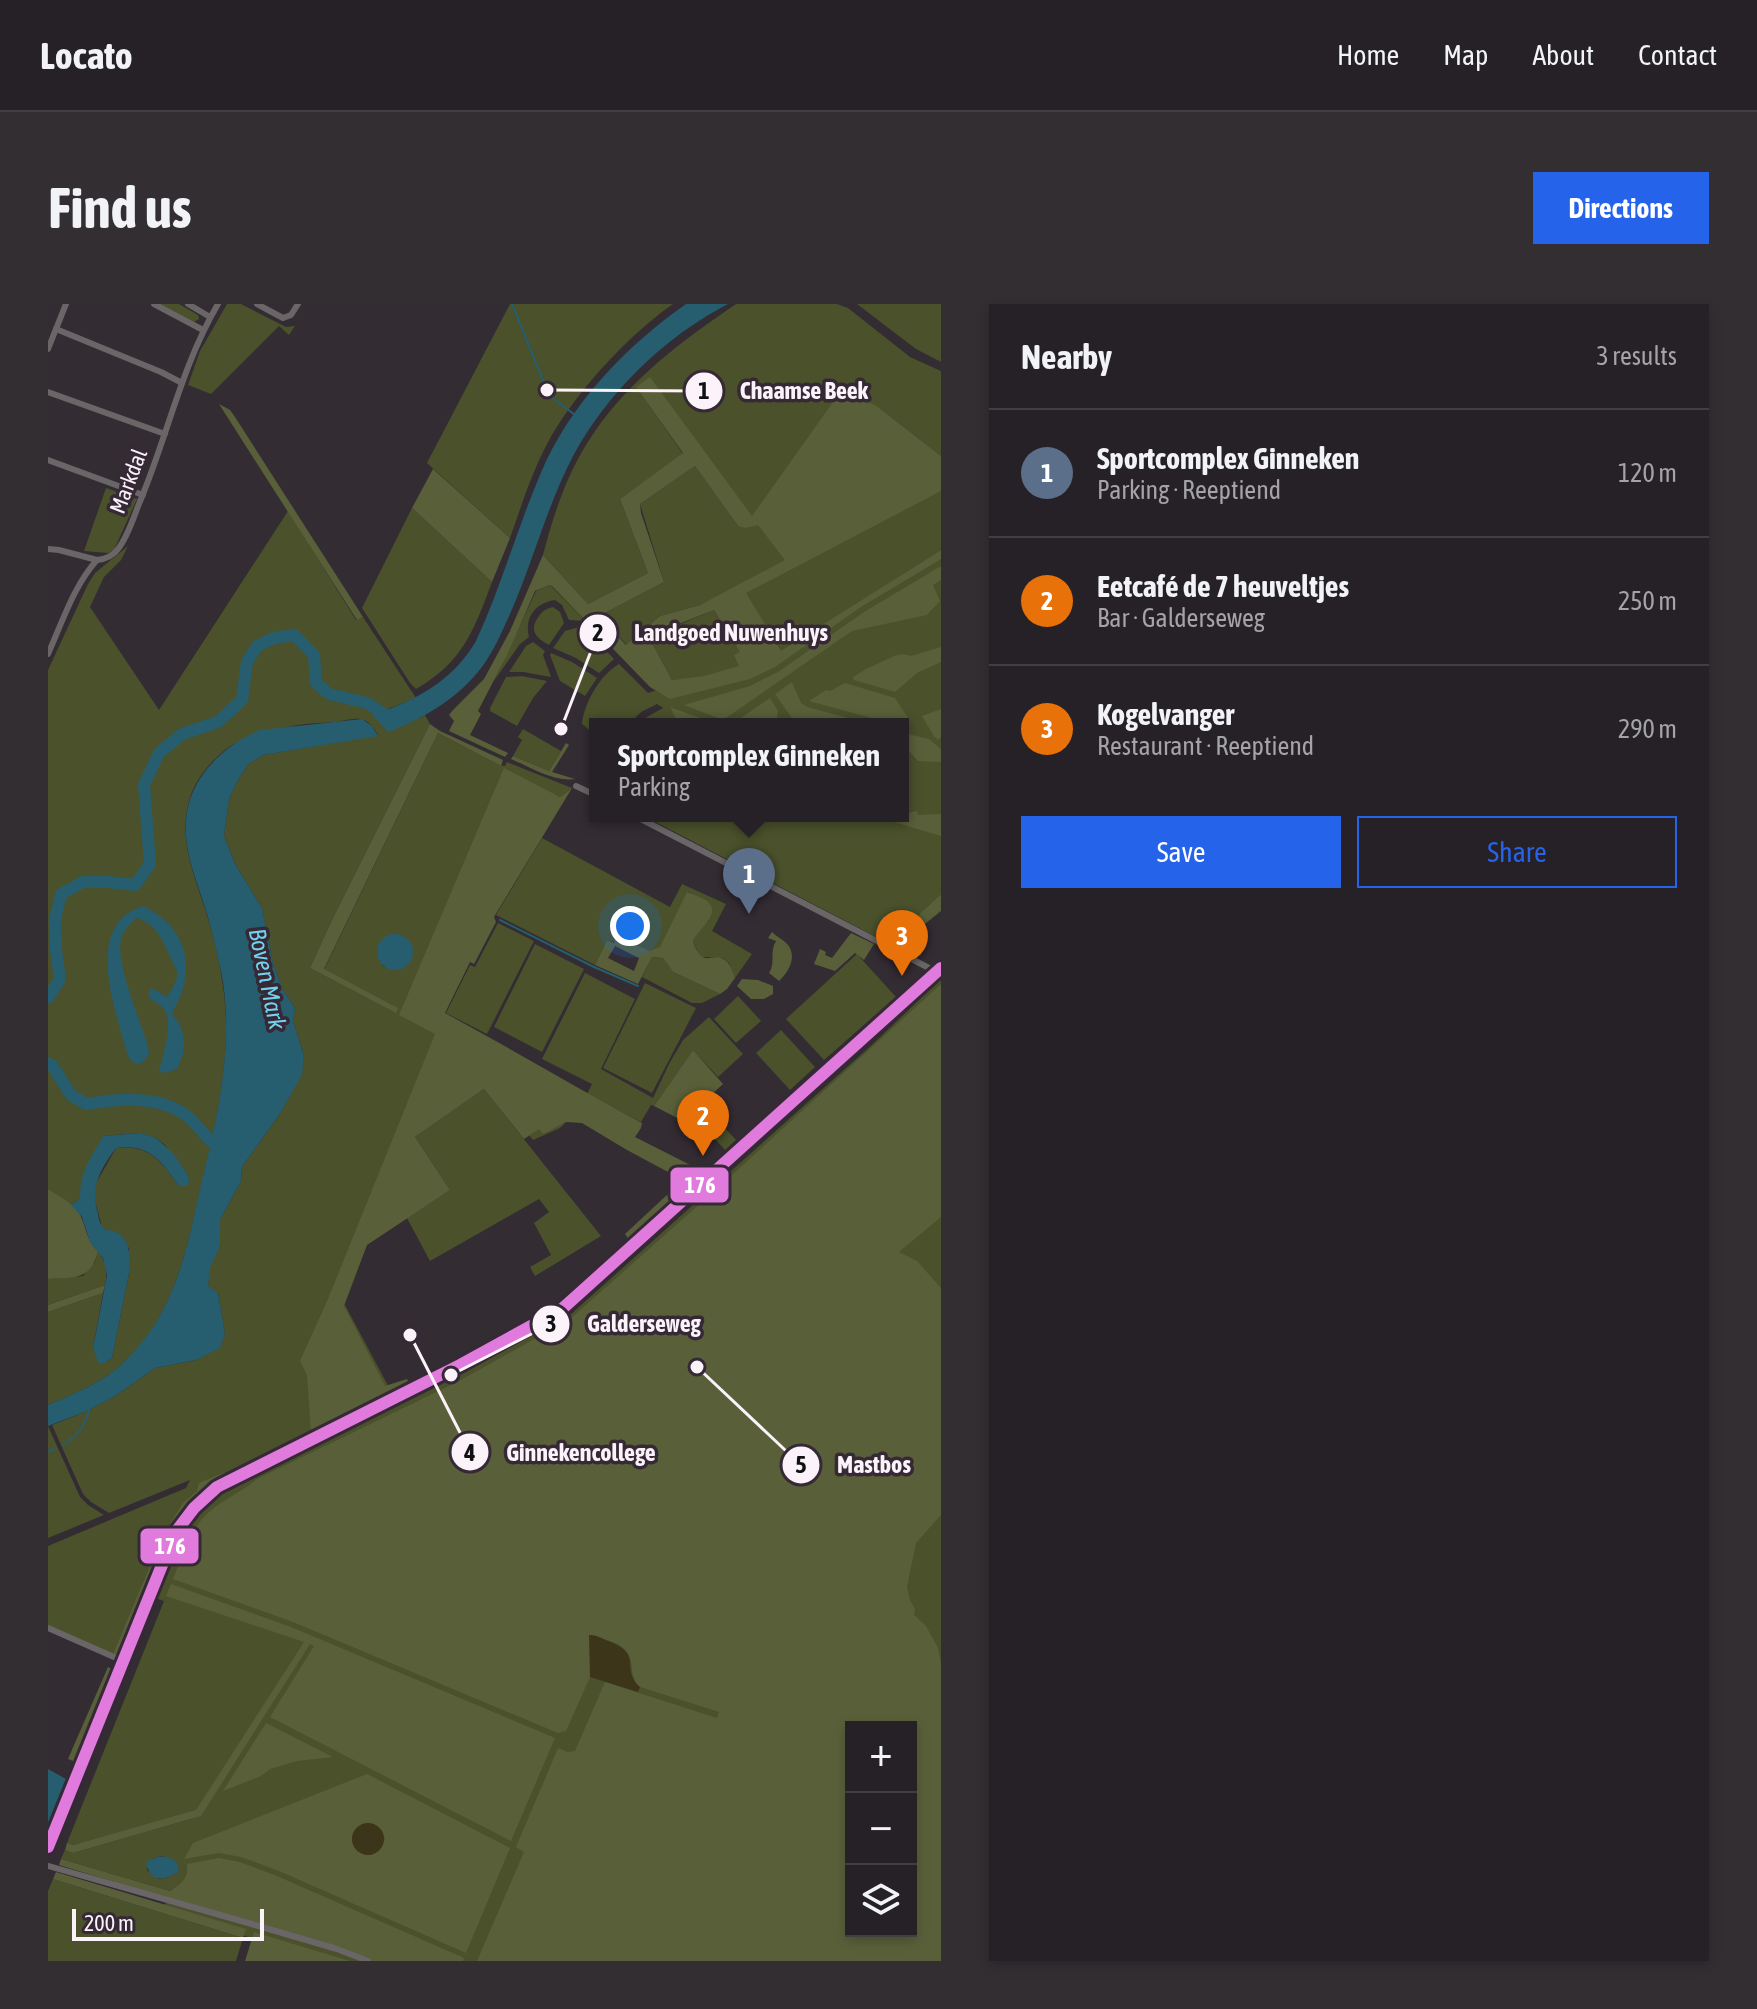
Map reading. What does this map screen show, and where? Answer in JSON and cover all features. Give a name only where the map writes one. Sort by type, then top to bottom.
[{"type":"street","points":[[48,349],[66,304]]},
{"type":"street","points":[[154,304],[203,330]]},
{"type":"street","points":[[188,304],[210,317]]},
{"type":"street","name":"Markdal","points":[[48,654],[79,587],[97,560],[116,553],[124,540],[203,330],[218,304]]},
{"type":"street","points":[[257,304],[283,318],[291,315],[298,304]]},
{"type":"street","points":[[56,329],[182,383]]},
{"type":"street","points":[[48,392],[165,434]]},
{"type":"street","points":[[48,460],[143,495]]},
{"type":"street","points":[[48,549],[97,560]]},
{"type":"street","points":[[576,786],[589,792]]},
{"type":"street","points":[[48,1847],[175,1533],[199,1500],[217,1487],[448,1371],[562,1309],[938,971],[647,822]]},
{"type":"street","points":[[48,1628],[123,1661]]},
{"type":"street","points":[[48,1866],[337,1949],[368,1961]]},
{"type":"green space","points":[[160,304],[179,304],[198,315],[199,319],[194,322]]},
{"type":"green space","points":[[227,304],[241,304],[286,327],[295,326],[289,335],[279,326],[211,394],[188,385],[200,351]]},
{"type":"green space","points":[[510,304],[673,304],[619,350],[570,407],[541,457],[510,538],[427,463]]},
{"type":"green space","points":[[736,304],[837,304],[848,308],[910,357],[941,371],[941,456],[878,407],[941,477],[941,550],[811,633],[941,554],[941,894],[888,943],[656,822],[909,822],[909,718],[645,718],[663,708],[657,704],[635,718],[589,718],[589,730],[582,724],[594,690],[605,675],[619,664],[648,693],[694,678],[672,680],[650,639],[714,610],[718,617],[723,594],[700,605],[660,616],[627,645],[599,616],[664,582],[640,504],[695,466],[738,526],[750,514],[637,388],[683,454],[620,499],[648,573],[588,604],[543,555],[573,469],[594,433],[648,371]]},
{"type":"green space","points":[[857,304],[941,304],[941,362],[916,349]]},
{"type":"green space","points":[[650,377],[752,516],[843,388],[878,407],[941,456],[941,491],[746,593],[781,651],[941,550],[941,559],[861,607],[775,667],[750,679],[670,699],[650,687],[553,587],[550,585],[535,591],[478,711],[481,714],[470,735],[508,753],[505,757],[449,731],[454,721],[449,715],[484,679],[510,631],[543,555],[588,604],[648,573],[620,499],[683,453],[636,387]],"holes":[[[695,466],[738,526],[758,525],[785,560],[700,605],[660,616],[626,645],[599,616],[664,582],[640,504]],[[714,610],[740,652],[734,655],[739,666],[704,676],[672,680],[650,639],[666,629]]]},
{"type":"green space","points":[[219,404],[235,417],[363,617],[357,620]]},
{"type":"green space","points":[[433,469],[510,538],[492,582],[412,508]]},
{"type":"green space","points":[[106,488],[137,499],[114,550],[108,553],[84,551]]},
{"type":"green space","points":[[412,508],[492,582],[472,630],[456,656],[432,679],[416,689],[362,608]]},
{"type":"green space","points":[[288,511],[356,620],[363,617],[416,698],[373,715],[420,718],[425,715],[430,724],[310,968],[393,1011],[394,1006],[324,970],[438,733],[499,765],[505,766],[507,762],[572,788],[560,797],[555,795],[439,1020],[583,1105],[560,1128],[533,1140],[481,1077],[403,1135],[337,1290],[393,1395],[570,1315],[874,1043],[941,979],[941,1961],[246,1961],[253,1939],[164,1905],[187,1882],[187,1876],[184,1882],[170,1891],[61,1859],[65,1850],[73,1853],[194,1818],[196,1811],[73,1845],[67,1843],[164,1601],[141,1593],[169,1525],[113,1654],[48,1626],[48,1546],[186,1488],[190,1480],[109,1513],[83,1494],[52,1425],[115,1396],[155,1368],[196,1360],[220,1347],[225,1334],[218,1293],[208,1287],[209,1268],[220,1246],[220,1220],[241,1181],[242,1167],[279,1115],[301,1075],[304,1056],[293,1021],[295,1008],[283,990],[273,963],[262,908],[235,864],[224,836],[229,799],[247,765],[263,755],[378,735],[366,721],[355,719],[294,726],[245,740],[229,747],[215,759],[193,790],[185,828],[187,843],[218,956],[226,1032],[218,1109],[197,1205],[174,1287],[143,1342],[111,1373],[48,1405],[48,1312],[103,1293],[93,1348],[107,1361],[112,1358],[129,1273],[129,1248],[102,1227],[94,1197],[95,1185],[116,1148],[138,1149],[154,1156],[179,1186],[188,1175],[156,1138],[141,1133],[103,1136],[80,1199],[71,1205],[48,1189],[48,670],[95,573],[128,546],[121,560],[104,577],[90,607],[159,710]],"holes":[[[394,934],[404,936],[390,969],[383,966],[379,960]],[[162,1856],[174,1860],[178,1866],[168,1877],[159,1879],[147,1870],[154,1858]]]},
{"type":"green space","points":[[941,566],[941,580],[933,585],[940,601],[927,615],[852,631],[726,718],[684,705],[750,686],[778,672],[864,612]]},
{"type":"green space","points":[[550,585],[590,625],[569,620],[562,605],[555,600],[542,604],[530,617],[529,637],[520,644],[494,681],[536,591]]},
{"type":"green space","points":[[553,607],[560,612],[564,623],[549,645],[538,638],[534,628],[542,612]]},
{"type":"green space","points":[[579,627],[614,659],[599,673],[553,648],[565,631]]},
{"type":"green space","points":[[533,642],[545,651],[543,655],[551,677],[509,672],[526,646]]},
{"type":"green space","points":[[941,647],[941,662],[917,673],[895,692],[854,680],[853,677],[866,669],[894,656],[911,656]]},
{"type":"green space","points":[[551,653],[597,678],[585,696],[560,681]]},
{"type":"green space","points":[[522,676],[547,681],[517,726],[490,711],[490,708],[506,677]]},
{"type":"green space","points":[[792,682],[801,703],[807,707],[848,718],[792,718],[775,694]]},
{"type":"green space","points":[[845,683],[895,698],[908,718],[872,718],[809,701],[826,690]]},
{"type":"green space","points":[[770,698],[778,711],[777,718],[741,718]]},
{"type":"green space","points":[[670,707],[700,718],[676,718]]},
{"type":"green space","points":[[941,709],[941,737],[938,740],[922,716]]},
{"type":"green space","points":[[430,724],[503,760],[501,766],[438,733],[324,969],[398,1008],[396,1013],[310,968]]},
{"type":"green space","points":[[523,729],[561,751],[549,771],[513,756],[522,740],[518,737]]},
{"type":"green space","points":[[909,734],[929,739],[941,749],[941,762],[918,761],[909,751]]},
{"type":"green space","points":[[566,743],[569,745],[552,772],[575,779],[550,776],[511,759],[513,756],[549,771]]},
{"type":"green space","points":[[504,768],[560,797],[572,788],[494,917],[496,922],[474,964],[470,962],[445,1013],[642,1123],[635,1137],[708,1174],[632,1244],[625,1234],[683,1180],[582,1123],[566,1122],[543,1134],[539,1129],[524,1139],[484,1089],[415,1137],[450,1190],[367,1245],[344,1306],[385,1386],[407,1379],[411,1387],[211,1489],[188,1508],[121,1657],[113,1654],[161,1540],[183,1503],[197,1491],[199,1483],[229,1473],[311,1432],[307,1375],[300,1361],[435,1034],[399,1015]]},
{"type":"green space","points":[[917,811],[918,815],[941,814],[941,836],[893,822],[909,822],[909,813]]},
{"type":"green space","points":[[542,838],[670,907],[682,884],[726,904],[712,931],[752,954],[735,978],[729,963],[723,958],[699,954],[693,942],[697,932],[709,920],[688,892],[660,948],[649,951],[607,940],[595,965],[496,915]]},
{"type":"green space","points":[[687,892],[700,897],[707,901],[712,911],[693,942],[704,958],[727,961],[735,978],[720,994],[673,972],[663,958],[652,957],[638,984],[595,965],[607,940],[614,943],[617,936],[649,951],[660,947]],"holes":[[[615,946],[639,958],[634,971],[608,958]]]},
{"type":"green space","points":[[941,894],[941,911],[920,928],[911,951],[906,953],[888,943]]},
{"type":"green space","points":[[498,923],[534,941],[487,1034],[446,1013],[470,965],[475,967]]},
{"type":"green space","points":[[772,932],[788,945],[792,954],[789,969],[779,981],[769,973],[776,941],[768,938]]},
{"type":"green space","points":[[851,933],[874,944],[864,960],[855,953],[835,971],[814,964],[820,949],[832,958]]},
{"type":"green space","points":[[535,944],[584,969],[542,1052],[494,1027]]},
{"type":"green space","points":[[857,954],[896,997],[824,1060],[786,1019]]},
{"type":"green space","points":[[652,957],[663,958],[673,972],[720,994],[702,1003],[692,1003],[642,977]]},
{"type":"green space","points":[[585,973],[635,999],[601,1069],[653,1098],[683,1040],[709,1017],[743,1054],[718,1077],[693,1050],[641,1122],[587,1094],[592,1084],[542,1059]]},
{"type":"green space","points":[[742,979],[758,980],[773,986],[773,994],[764,999],[751,999],[737,986]]},
{"type":"green space","points":[[645,983],[696,1008],[652,1093],[603,1068]]},
{"type":"green space","points":[[941,984],[941,1217],[899,1252],[917,1261],[941,1288],[941,1515],[916,1543],[907,1587],[915,1609],[914,1615],[926,1626],[938,1648],[941,1663],[941,1961],[477,1961],[524,1852],[516,1847],[558,1748],[575,1751],[605,1682],[717,1718],[719,1712],[640,1687],[634,1678],[629,1655],[623,1648],[590,1635],[590,1677],[566,1731],[558,1733],[293,1622],[173,1579],[183,1552],[202,1519],[257,1479],[459,1381],[570,1319]]},
{"type":"green space","points":[[738,996],[761,1021],[736,1043],[714,1019]]},
{"type":"green space","points":[[781,1030],[815,1067],[790,1090],[756,1053]]},
{"type":"green space","points":[[693,1050],[723,1084],[683,1121],[654,1106]]},
{"type":"green space","points":[[484,1089],[601,1236],[535,1276],[530,1267],[551,1255],[534,1223],[549,1212],[539,1199],[430,1261],[407,1218],[450,1190],[415,1137]]},
{"type":"green space","points":[[714,1116],[736,1140],[725,1150],[703,1126]]},
{"type":"green space","points":[[48,1189],[76,1209],[90,1241],[98,1251],[91,1268],[80,1276],[48,1279]]},
{"type":"green space","points":[[98,1251],[106,1267],[105,1285],[48,1305],[48,1279],[83,1276],[95,1262]]},
{"type":"green space","points":[[105,1285],[103,1293],[48,1312],[48,1305]]},
{"type":"green space","points":[[48,1426],[80,1497],[104,1515],[48,1538]]},
{"type":"green space","points":[[171,1584],[291,1627],[555,1738],[511,1841],[270,1717],[314,1646],[310,1644],[201,1816],[73,1853],[65,1850],[67,1843],[73,1845],[196,1810],[304,1642],[166,1596]]},
{"type":"green space","points":[[108,1667],[115,1671],[78,1763],[68,1759]]},
{"type":"green space","points":[[266,1723],[333,1757],[297,1761],[270,1769],[261,1776],[223,1791]]},
{"type":"green space","points":[[367,1774],[510,1848],[466,1953],[241,1857],[219,1853],[184,1859],[193,1843]],"holes":[[[363,1824],[382,1830],[385,1840],[372,1855],[359,1852],[352,1843],[354,1833]]]},
{"type":"green space","points":[[219,1858],[240,1862],[277,1876],[464,1958],[463,1961],[372,1961],[59,1865],[61,1859],[170,1891],[185,1877],[187,1864]]},
{"type":"green space","points":[[56,1872],[246,1929],[243,1938],[53,1879]]},
{"type":"green space","points":[[53,1879],[243,1938],[236,1961],[48,1961],[48,1891]]},
{"type":"green space","points":[[254,1932],[350,1961],[245,1961]]},
{"type":"sand","points":[[589,1635],[625,1651],[634,1680],[640,1687],[638,1692],[590,1677]]},
{"type":"sand","points":[[368,1823],[380,1827],[384,1839],[380,1851],[368,1855],[356,1851],[352,1839],[356,1827]]},
{"type":"water","points":[[686,304],[728,304],[682,333],[639,369],[587,433],[555,494],[507,622],[478,672],[459,692],[437,708],[388,732],[372,715],[432,688],[456,667],[476,641],[540,475],[566,425],[601,379],[642,339]]},
{"type":"water","name":"Boven Mark","points":[[362,719],[372,726],[378,736],[263,755],[247,765],[229,799],[224,836],[235,864],[262,908],[273,963],[283,990],[295,1008],[293,1021],[304,1056],[302,1075],[279,1115],[242,1167],[241,1181],[220,1220],[220,1246],[210,1268],[208,1286],[218,1293],[225,1334],[220,1348],[196,1360],[155,1368],[115,1396],[48,1426],[48,1405],[110,1373],[142,1342],[165,1307],[192,1227],[222,1085],[226,1008],[208,917],[186,839],[190,798],[213,762],[235,743],[260,730]]},
{"type":"water","points":[[143,906],[172,928],[183,948],[185,959],[183,988],[172,1014],[183,1034],[183,1054],[177,1069],[165,1073],[159,1071],[166,1041],[167,1017],[162,1007],[149,998],[149,991],[152,988],[167,997],[177,973],[155,929],[136,918],[125,930],[120,949],[125,976],[148,1046],[149,1055],[143,1062],[137,1064],[130,1060],[127,1053],[108,971],[108,950],[113,931],[124,916]]},
{"type":"water","points":[[395,934],[408,939],[413,952],[408,965],[395,970],[382,965],[377,952],[382,939]]},
{"type":"water","points":[[141,1133],[156,1138],[173,1153],[188,1175],[189,1183],[179,1186],[154,1156],[138,1148],[116,1148],[101,1171],[95,1195],[99,1221],[106,1230],[120,1234],[130,1258],[112,1358],[102,1364],[98,1362],[93,1348],[107,1275],[103,1258],[90,1242],[82,1217],[71,1205],[80,1199],[84,1173],[103,1136]]},
{"type":"water","points":[[48,1769],[66,1779],[48,1823]]},
{"type":"water","points":[[157,1857],[172,1859],[177,1864],[178,1872],[167,1877],[154,1877],[146,1862]]},
{"type":"waterway","points":[[512,304],[547,390],[575,415]]},
{"type":"waterway","points":[[48,998],[60,979],[55,920],[61,894],[83,882],[135,885],[150,864],[144,785],[159,753],[182,734],[218,722],[242,700],[247,662],[257,646],[274,638],[294,635],[314,655],[316,683],[329,694],[367,703],[392,719]]},
{"type":"waterway","points":[[500,920],[638,986]]},
{"type":"waterway","points":[[48,1063],[71,1095],[86,1104],[136,1100],[172,1107],[189,1118],[224,1151]]},
{"type":"waterway","points":[[63,1445],[80,1430],[89,1410]]},
{"type":"waterway","points":[[48,1452],[54,1449]]},
{"type":"transit line","name":"176","points":[[48,1847],[175,1533],[194,1508],[217,1487],[460,1365],[562,1309],[941,968]]},
{"type":"place","name":"Chaamse Beek","points":[[547,390]]},
{"type":"place","name":"Landgoed Nuwenhuys","points":[[561,729]]},
{"type":"place","name":"Sportcomplex Ginneken","points":[[749,914]]},
{"type":"place","name":"Kogelvanger","points":[[902,976]]},
{"type":"place","name":"Eetcafé de 7 heuveltjes","points":[[703,1156]]},
{"type":"place","name":"Ginnekencollege","points":[[410,1335]]},
{"type":"place","name":"Mastbos","points":[[697,1367]]},
{"type":"place","name":"Galderseweg","points":[[451,1375]]}]
